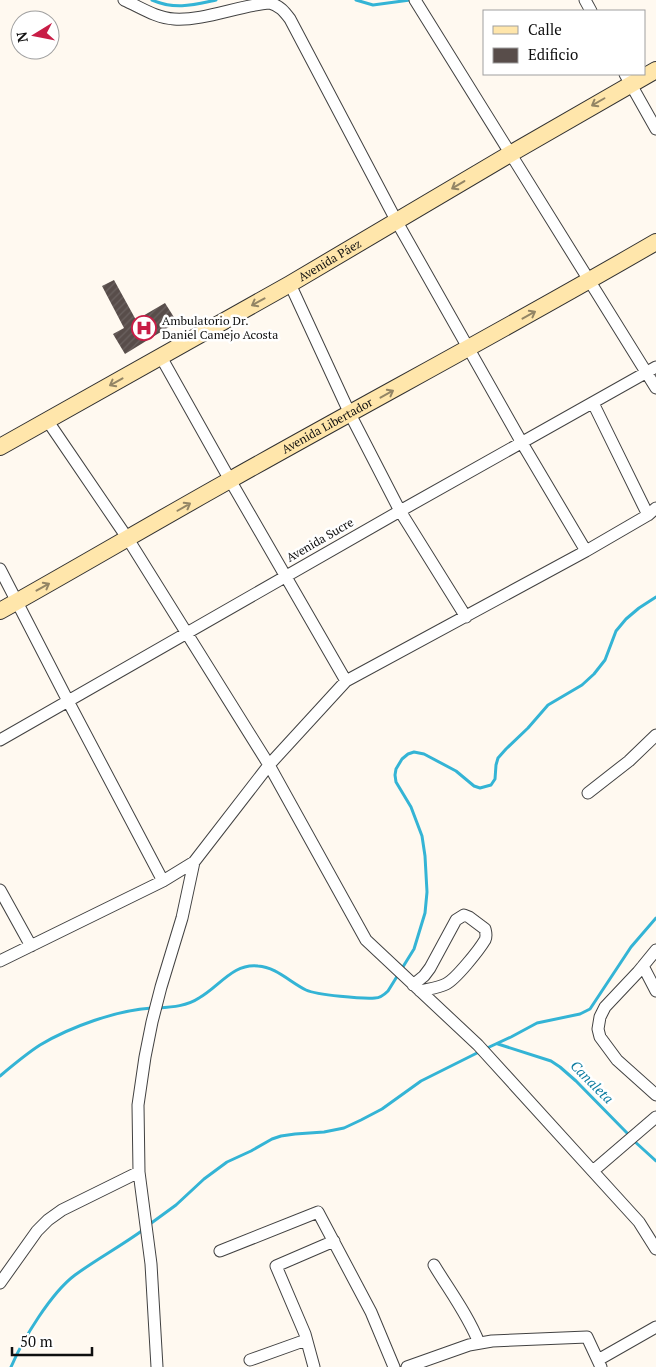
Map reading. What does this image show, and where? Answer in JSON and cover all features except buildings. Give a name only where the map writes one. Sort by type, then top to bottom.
[{"type":"main road","name":"Avenida Páez","points":[[0,447],[397,222],[510,154],[627,79],[640,75]]},
{"type":"main road","name":"Avenida Libertador","points":[[0,611],[656,242]]},
{"type":"street","points":[[126,0],[158,15],[174,19],[208,15],[270,3],[284,10],[397,222],[522,443],[586,551]]},
{"type":"street","points":[[417,2],[589,281],[651,370],[656,388]]},
{"type":"street","points":[[627,79],[656,129]]},
{"type":"street","points":[[290,284],[350,414],[400,511],[466,617]]},
{"type":"street","points":[[161,357],[346,681]]},
{"type":"street","name":"Avenida Sucre","points":[[0,740],[651,370]]},
{"type":"street","points":[[0,961],[163,881],[194,862],[269,765],[346,681],[586,551],[652,512],[593,403]]},
{"type":"street","points":[[47,420],[128,539],[269,765],[363,935],[400,973],[478,1045],[639,1222],[656,1249]]},
{"type":"street","points":[[0,569],[163,881]]},
{"type":"street","points":[[588,793],[629,761],[656,735]]},
{"type":"street","points":[[157,1367],[152,1264],[139,1172],[138,1105],[154,1014],[182,918],[194,862]]},
{"type":"street","points":[[0,890],[31,946]]},
{"type":"street","points":[[464,916],[469,917],[485,928],[485,939],[452,979],[446,984],[416,988],[430,968],[456,920],[464,916]]},
{"type":"street","points":[[656,950],[605,1007],[600,1017],[598,1029],[600,1037],[617,1060],[656,1095]]},
{"type":"street","points":[[643,966],[656,991]]},
{"type":"street","points":[[593,1171],[656,1117]]},
{"type":"street","points":[[0,1283],[37,1231],[48,1220],[62,1210],[139,1172]]},
{"type":"street","points":[[220,1251],[318,1212],[371,1312],[394,1367]]},
{"type":"street","points":[[314,1367],[306,1340],[276,1266],[334,1242]]},
{"type":"street","points":[[434,1265],[475,1332],[479,1343]]},
{"type":"street","points":[[407,1367],[453,1350],[479,1343],[587,1337],[600,1363],[656,1327]]},
{"type":"street","points":[[250,1360],[306,1340]]},
{"type":"waterway","points":[[152,0],[176,6],[216,0]]},
{"type":"waterway","points":[[356,0],[373,5],[410,0]]},
{"type":"waterway","points":[[158,1008],[190,1003],[234,972],[249,966],[271,969],[300,987],[320,994],[369,998],[385,994],[414,949],[425,913],[427,892],[422,836],[411,807],[396,782],[396,769],[402,759],[414,752],[424,754],[456,771],[474,786],[480,788],[491,785],[495,779],[498,758],[548,705],[582,685],[594,674],[605,660],[616,631],[626,619],[656,597]]},
{"type":"waterway","points":[[485,1049],[537,1023],[580,1014],[590,1009],[631,947],[656,918]]},
{"type":"waterway","points":[[0,1076],[35,1048],[65,1032],[94,1020],[138,1009],[152,1008]]},
{"type":"waterway","name":"Canaleta","points":[[498,1044],[551,1061],[560,1067],[629,1135]]},
{"type":"waterway","points":[[150,1224],[176,1205],[204,1179],[227,1162],[281,1136],[344,1128],[382,1109],[421,1081],[479,1052]]},
{"type":"waterway","name":"Canaleta","points":[[633,1140],[656,1161]]},
{"type":"waterway","points":[[11,1367],[38,1317],[66,1283],[83,1269],[143,1230]]},
{"type":"place","name":"Ambulatorio Dr. Daniel Camejo Acosta","points":[[144,328]]}]
